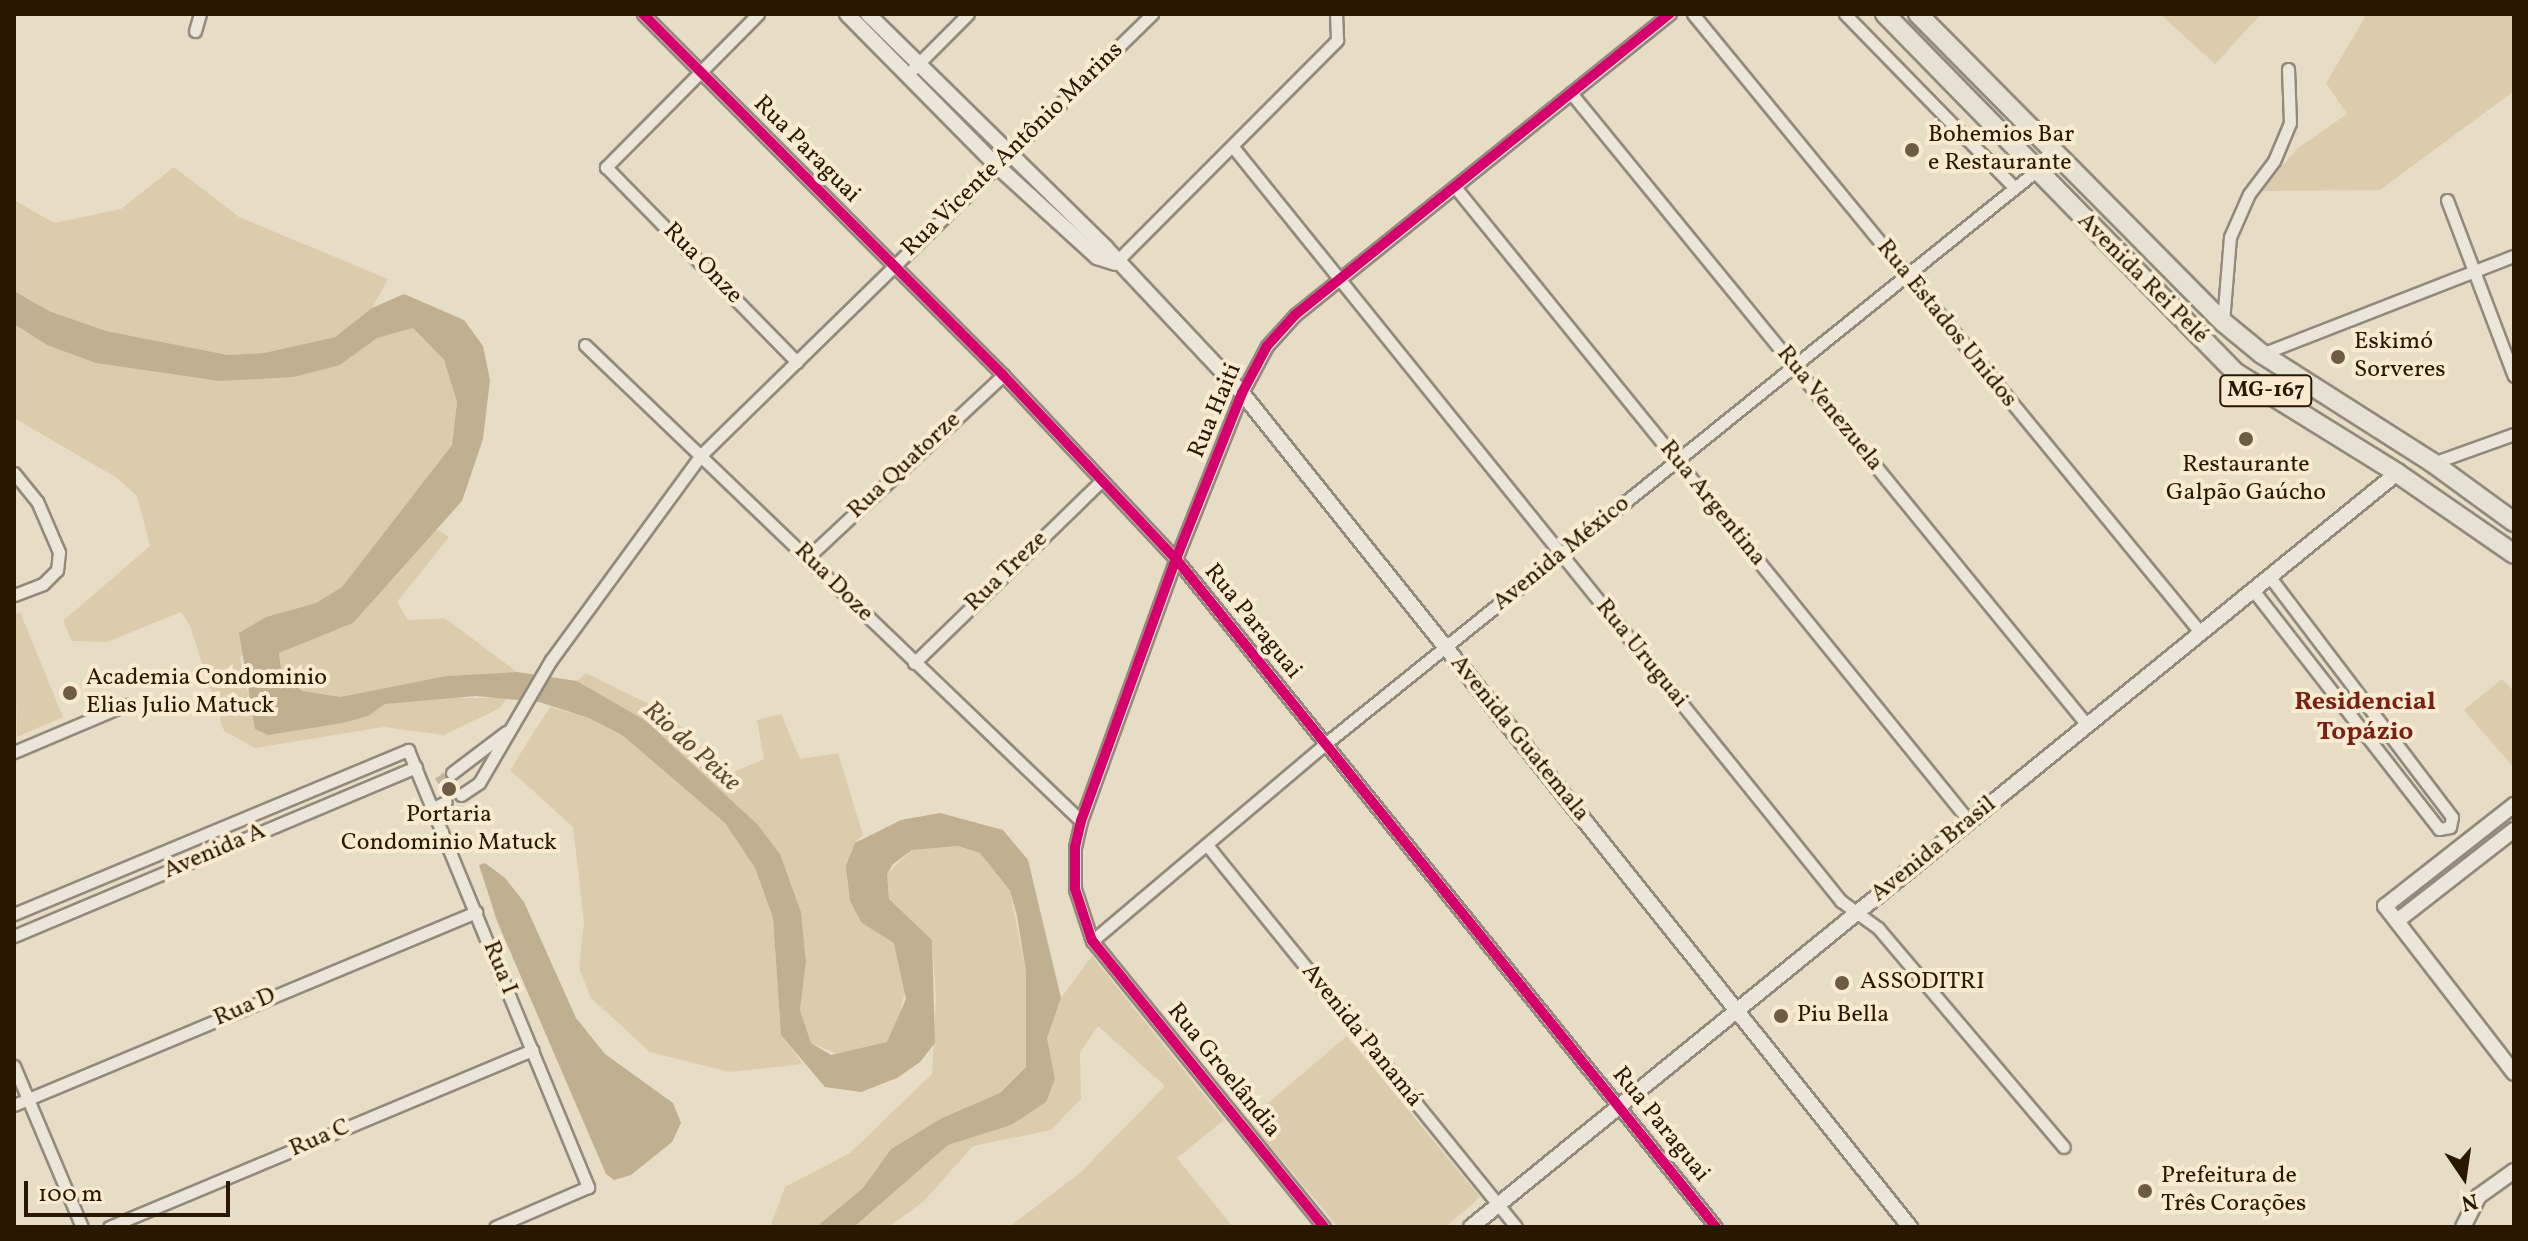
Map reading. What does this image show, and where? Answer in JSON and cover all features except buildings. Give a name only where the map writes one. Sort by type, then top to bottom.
[{"type":"main road","name":"Avenida Rei Pelé","points":[[1885,14],[2236,373],[2397,473],[2514,554]]},
{"type":"main road","name":"Avenida Rei Pelé","points":[[1918,14],[2223,322],[2262,354],[2433,463],[2514,522]]},
{"type":"street","points":[[195,31],[200,14]]},
{"type":"street","name":"Rua Paraguai","points":[[643,14],[1003,375],[1100,482],[1176,559],[1716,1227]]},
{"type":"street","points":[[700,71],[758,14]]},
{"type":"street","points":[[847,14],[1007,154],[1106,248],[1115,263]]},
{"type":"street","points":[[868,14],[996,165],[1097,257],[1115,263]]},
{"type":"street","points":[[912,69],[968,14]]},
{"type":"street","name":"Rua Vicente Antônio Marins","points":[[461,795],[479,783],[551,660],[701,455],[1152,14]]},
{"type":"street","points":[[1115,263],[1337,40],[1336,14]]},
{"type":"street","name":"Rua Haiti","points":[[1092,941],[1075,889],[1075,847],[1081,821],[1176,559],[1242,393],[1267,346],[1339,280],[1670,14]]},
{"type":"street","name":"Rua Estados Unidos","points":[[1693,14],[2201,633]]},
{"type":"street","points":[[1845,14],[2015,188]]},
{"type":"street","points":[[2223,322],[2230,237],[2249,194],[2274,161],[2290,123],[2288,69]]},
{"type":"street","name":"Rua Onze","points":[[700,71],[606,167],[797,362]]},
{"type":"street","name":"Rua Venezuela","points":[[1571,93],[2087,725]]},
{"type":"street","name":"Rua Uruguai","points":[[1233,147],[1841,901],[1878,928],[2064,1147]]},
{"type":"street","name":"Avenida México","points":[[1092,941],[1325,744],[2036,171]]},
{"type":"street","name":"Rua Argentina","points":[[1455,187],[1969,821]]},
{"type":"street","points":[[2447,200],[2514,376]]},
{"type":"street","points":[[2262,354],[2514,256]]},
{"type":"street","name":"Avenida Guatemala","points":[[1115,263],[1242,393],[1910,1227]]},
{"type":"street","name":"Rua Doze","points":[[585,345],[1081,821]]},
{"type":"street","name":"Rua Quatorze","points":[[808,557],[1003,375]]},
{"type":"street","points":[[2433,463],[2514,434]]},
{"type":"street","points":[[14,473],[42,514],[59,552],[57,570],[43,584],[14,595]]},
{"type":"street","name":"Avenida Brasil","points":[[1471,1227],[2397,473]]},
{"type":"street","name":"Rua Treze","points":[[914,663],[1100,482]]},
{"type":"street","points":[[2253,590],[2439,829],[2450,827],[2452,817],[2270,577]]},
{"type":"street","points":[[14,752],[125,705]]},
{"type":"street","points":[[2351,718],[2367,705]]},
{"type":"street","points":[[2360,729],[2376,715]]},
{"type":"street","name":"Rua Vicente Antônio Marins","points":[[452,773],[512,725]]},
{"type":"street","name":"Rua I","points":[[408,750],[588,1187],[495,1227]]},
{"type":"street","name":"Avenida A","points":[[14,914],[408,750]]},
{"type":"street","name":"Avenida A","points":[[14,936],[416,767]]},
{"type":"street","points":[[426,791],[438,783]]},
{"type":"street","points":[[433,808],[446,802]]},
{"type":"street","points":[[2514,805],[2385,906],[2514,1073]]},
{"type":"street","points":[[2397,921],[2513,833],[2500,816]]},
{"type":"street","points":[[221,828],[228,847]]},
{"type":"street","name":"Avenida Panamá","points":[[1207,845],[1516,1227]]},
{"type":"street","name":"Rua D","points":[[14,1105],[476,912]]},
{"type":"street","name":"Rua Groelândia","points":[[1092,941],[1324,1227]]},
{"type":"street","name":"Rua C","points":[[109,1227],[532,1050]]},
{"type":"street","points":[[14,1066],[82,1227]]},
{"type":"street","points":[[2463,1227],[2479,1196],[2514,1171]]},
{"type":"shaded area","points":[[2160,14],[2261,14],[2215,64]]},
{"type":"shaded area","points":[[2360,14],[2514,14],[2514,91],[2380,190],[2260,191],[2298,148],[2347,114],[2326,83],[2365,17]]},
{"type":"shaded area","points":[[174,167],[239,217],[388,279],[372,308],[335,337],[264,353],[228,355],[106,331],[49,311],[14,291],[14,200],[54,223],[121,209]]},
{"type":"shaded area","name":"Rio do Peixe","points":[[14,291],[49,311],[106,331],[228,355],[264,353],[335,337],[372,308],[404,294],[464,320],[483,346],[490,380],[483,439],[462,501],[353,623],[279,653],[282,676],[303,691],[340,697],[446,676],[517,672],[577,681],[646,721],[758,825],[780,854],[801,912],[806,962],[800,1010],[811,1043],[831,1055],[887,1042],[906,999],[894,943],[862,923],[850,901],[846,866],[855,843],[901,820],[940,813],[1003,830],[1028,860],[1061,998],[1047,1038],[1055,1079],[1046,1102],[1011,1125],[948,1145],[854,1227],[816,1227],[863,1188],[891,1149],[942,1118],[1000,1093],[1026,1067],[1026,972],[1017,916],[1010,891],[980,853],[958,846],[912,850],[893,864],[887,874],[889,899],[932,940],[935,1043],[920,1062],[897,1078],[861,1092],[825,1087],[781,1035],[773,918],[755,868],[725,823],[622,735],[589,718],[539,702],[476,696],[385,704],[368,716],[342,723],[268,735],[255,729],[239,633],[266,617],[316,603],[342,587],[452,445],[457,402],[444,360],[413,328],[377,338],[340,365],[293,377],[220,381],[96,363],[47,345],[14,324]]},
{"type":"shaded area","points":[[14,324],[47,345],[340,365],[377,338],[413,328],[444,360],[457,402],[452,445],[342,587],[316,603],[266,617],[240,658],[248,693],[310,726],[368,716],[385,704],[431,698],[507,698],[500,708],[444,735],[384,727],[255,748],[224,731],[190,626],[181,612],[107,642],[72,641],[63,621],[150,546],[137,496],[117,478],[14,418]]},
{"type":"shaded area","points":[[435,528],[449,537],[397,602],[408,620],[445,618],[517,672],[446,676],[340,697],[303,691],[282,676],[279,653],[353,623]]},
{"type":"shaded area","points":[[20,612],[63,717],[17,737],[14,614]]},
{"type":"shaded area","points":[[586,673],[669,714],[727,775],[764,759],[757,720],[781,714],[800,759],[838,753],[863,835],[855,843],[862,923],[894,942],[906,988],[895,1033],[887,1042],[843,1056],[811,1043],[800,1010],[806,962],[801,912],[780,854],[758,825],[646,721],[577,681]]},
{"type":"shaded area","points":[[2502,679],[2514,692],[2514,768],[2464,710]]},
{"type":"shaded area","points":[[550,707],[589,718],[622,735],[725,823],[755,868],[773,918],[781,1035],[803,1064],[730,1072],[650,1052],[591,998],[579,968],[584,922],[573,827],[510,770]]},
{"type":"shaded area","points":[[958,846],[980,853],[1010,892],[1026,972],[1026,1067],[1000,1093],[942,1118],[891,1149],[863,1188],[816,1227],[770,1227],[785,1187],[850,1153],[932,1074],[936,1000],[932,940],[889,899],[887,874],[912,850]]},
{"type":"shaded area","points":[[485,863],[505,878],[524,902],[576,1018],[605,1054],[673,1103],[681,1123],[672,1142],[631,1175],[614,1180],[606,1174],[497,921],[479,865]]},
{"type":"shaded area","points":[[1092,956],[1224,1120],[1177,1158],[1233,1227],[1009,1227],[1080,1173],[1165,1086],[1098,1026],[1080,1053],[1081,1099],[1051,1130],[973,1146],[924,1201],[889,1227],[854,1227],[948,1145],[1011,1125],[1055,1079],[1047,1038],[1061,998]]},
{"type":"shaded area","points":[[1347,1036],[1480,1197],[1445,1227],[1338,1227],[1248,1120]]},
{"type":"tunnel","points":[[438,783],[452,773]]},
{"type":"cycle path","points":[[643,14],[1003,375],[1176,559],[1716,1227]]},
{"type":"cycle path","points":[[1324,1227],[1092,941],[1075,889],[1075,847],[1081,821],[1176,559],[1242,393],[1267,346],[1295,315],[1670,14]]},
{"type":"place","name":"Bohemios Bar e Restaurante","points":[[1912,150]]},
{"type":"place","name":"Eskimó Sorveres","points":[[2338,357]]},
{"type":"place","name":"Restaurante Galpão Gaúcho","points":[[2246,439]]},
{"type":"place","name":"Academia Condominio Elias Julio Matuck","points":[[70,693]]},
{"type":"place","name":"Portaria Condominio Matuck","points":[[449,789]]},
{"type":"place","name":"ASSODITRI","points":[[1842,983]]},
{"type":"place","name":"Piu Bella","points":[[1781,1016]]},
{"type":"place","name":"Prefeitura de Três Corações","points":[[2145,1191]]},
{"type":"district","name":"Residencial Topázio","points":[[2365,718]]}]
